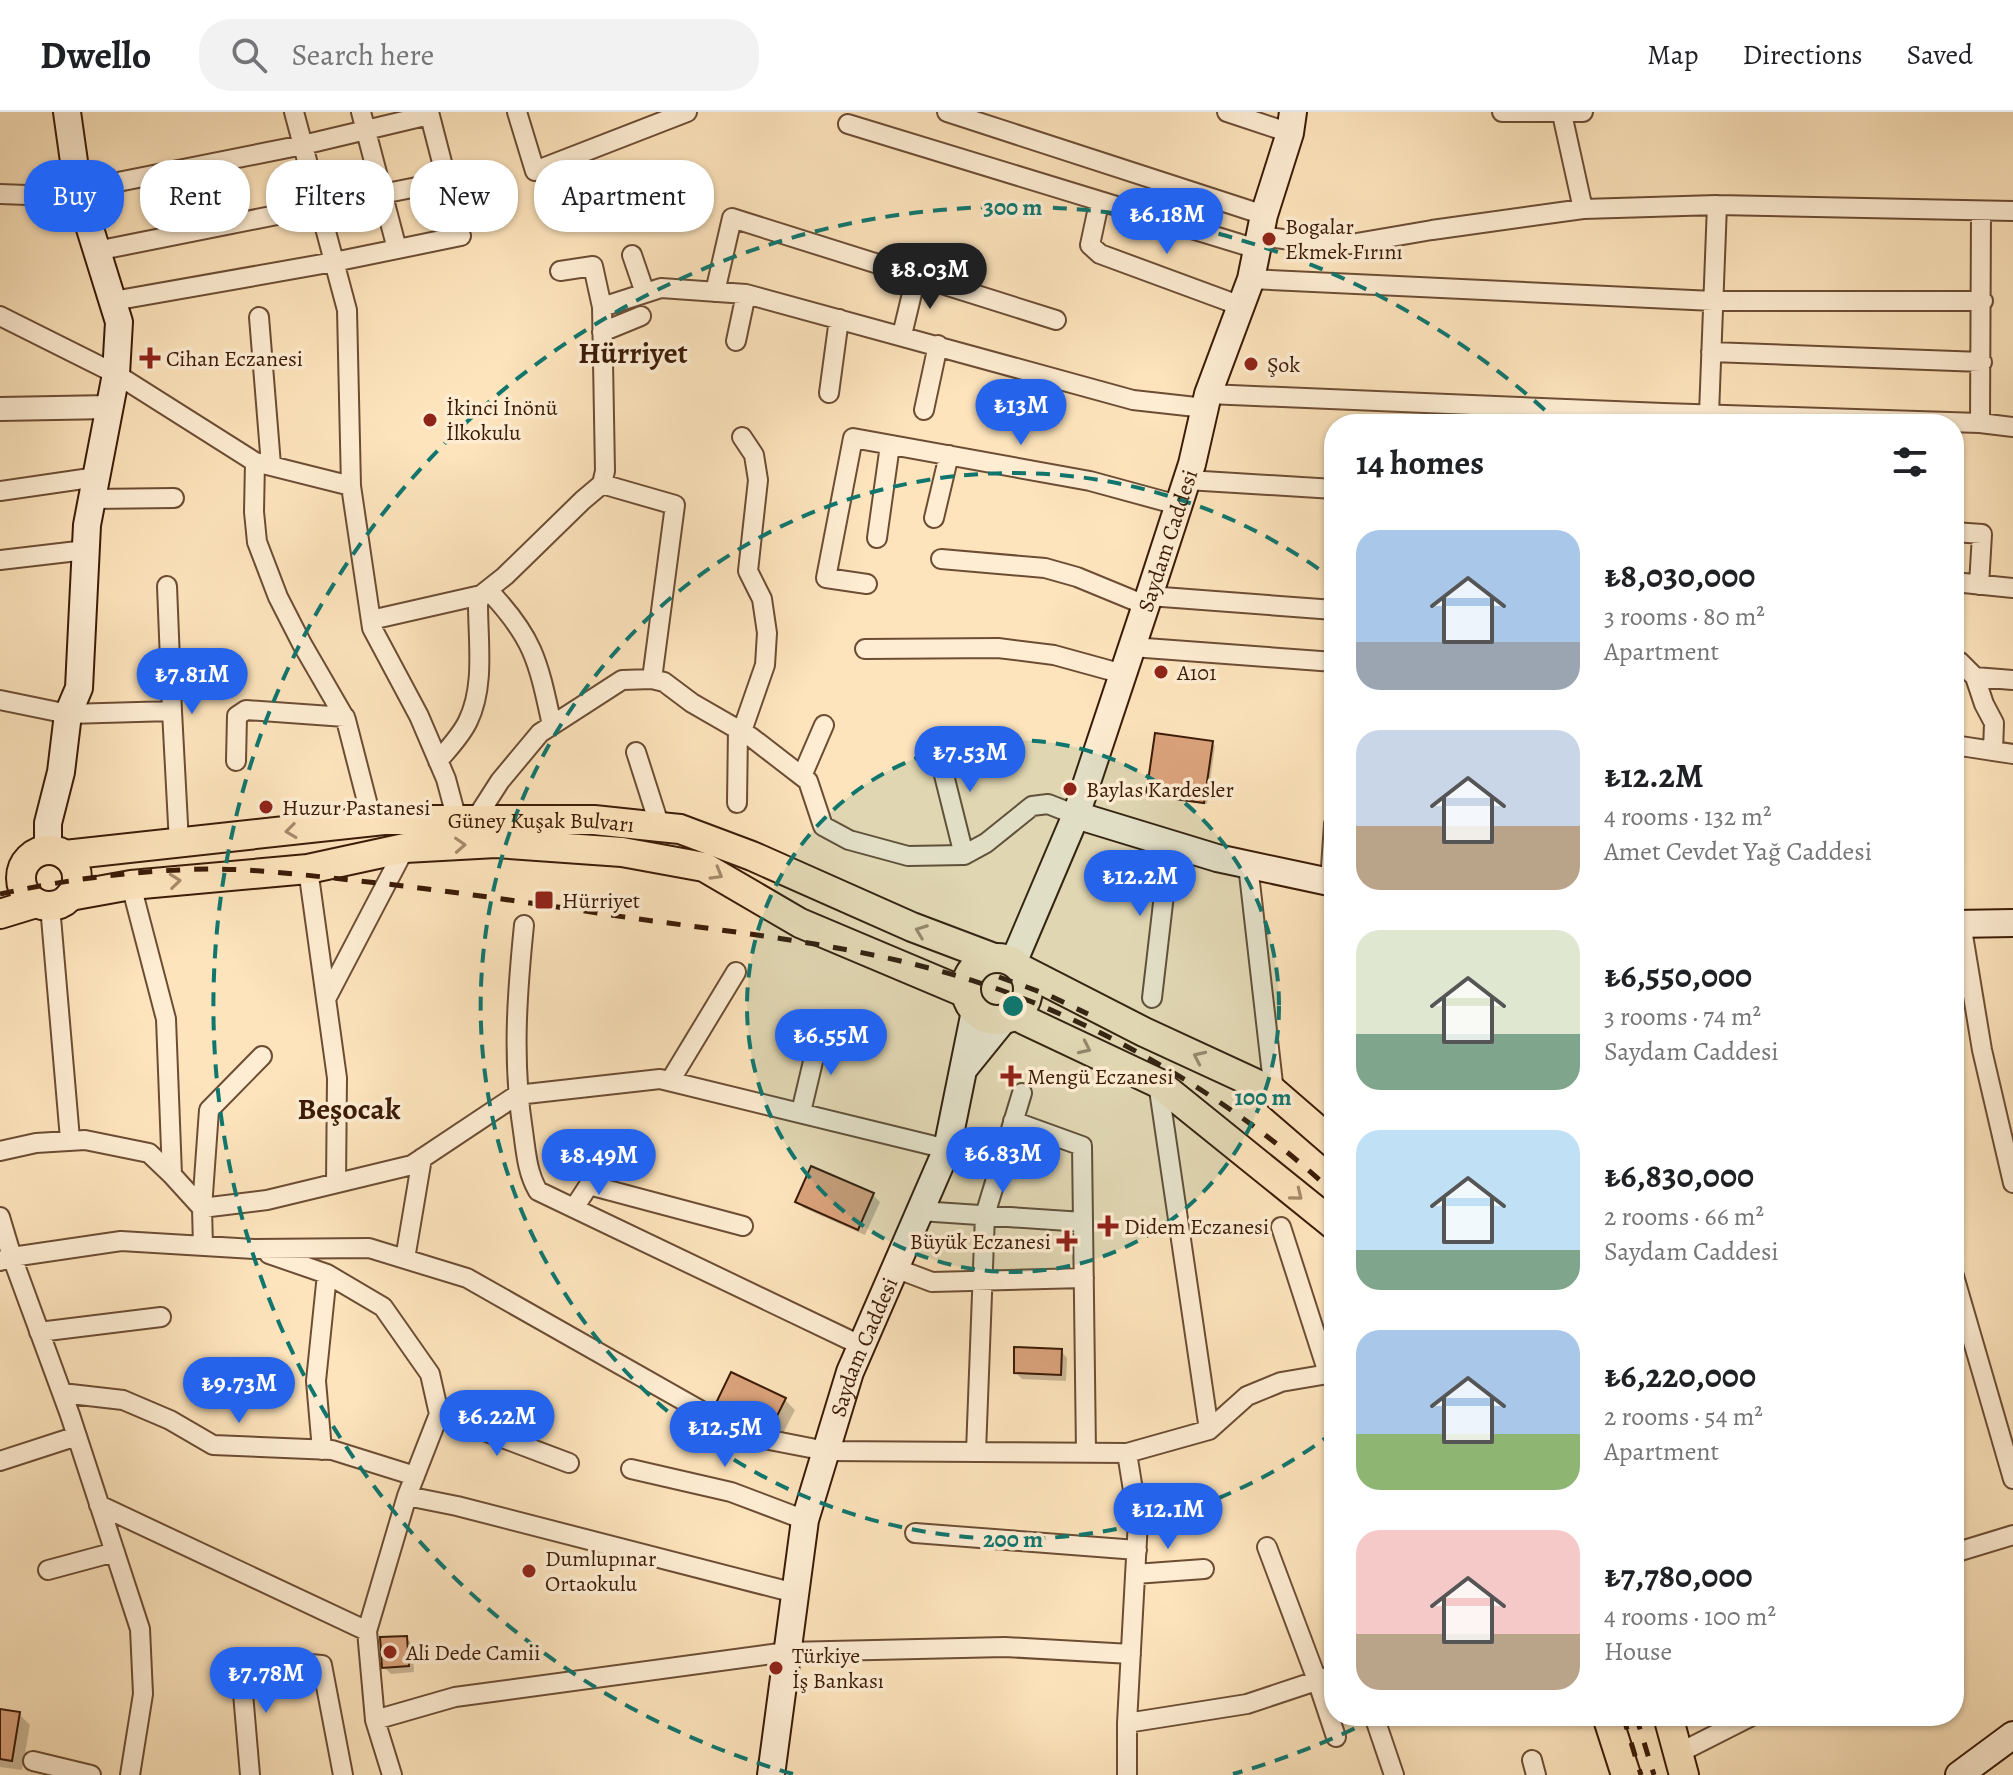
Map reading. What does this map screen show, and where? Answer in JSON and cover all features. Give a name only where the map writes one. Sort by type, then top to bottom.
[{"type":"main road","points":[[67,112],[75,160]]},
{"type":"main road","name":"Saydam Caddesi","points":[[1010,963],[1076,815],[1187,480],[1206,401],[1251,279],[1260,233],[1292,122]]},
{"type":"main road","points":[[48,854],[48,823],[61,772],[68,714],[79,688],[87,525],[116,374],[119,322],[91,232]]},
{"type":"main road","points":[[1076,815],[1248,865],[1324,881]]},
{"type":"main road","name":"Güney Kuşak Bulvarı","points":[[0,867],[48,854],[372,821],[594,820],[680,829],[752,856],[912,927],[1010,963],[1144,1032],[1274,1092],[1324,1135]]},
{"type":"main road","name":"Güney Kuşak Bulvarı","points":[[0,914],[131,885],[308,869],[405,848],[496,843],[622,852],[704,867],[800,923],[971,1002]]},
{"type":"main road","points":[[48,854],[72,862],[77,879],[52,902],[24,890],[21,881],[22,872],[48,854]]},
{"type":"main road","points":[[1964,924],[2013,923]]},
{"type":"main road","points":[[964,1069],[1009,1017],[1027,999],[1026,978],[1010,963],[976,966],[970,974],[971,1002],[983,1017],[1009,1017],[1158,1083],[1324,1217]]},
{"type":"main road","name":"Saydam Caddesi","points":[[771,1775],[805,1520],[850,1372],[947,1149],[964,1069],[971,1002]]},
{"type":"main road","points":[[1610,1726],[1626,1775]]},
{"type":"main road","points":[[1671,1726],[1682,1764]]},
{"type":"main road","points":[[1959,1775],[2013,1735]]},
{"type":"street","points":[[294,112],[307,160]]},
{"type":"street","points":[[517,112],[535,171],[687,112]]},
{"type":"street","points":[[947,112],[1260,233]]},
{"type":"street","points":[[1227,112],[1292,122]]},
{"type":"street","points":[[1502,112],[1583,112]]},
{"type":"street","points":[[124,184],[303,145],[364,121],[429,113],[441,160]]},
{"type":"street","points":[[1562,114],[1583,209]]},
{"type":"street","points":[[364,121],[374,160]]},
{"type":"street","points":[[848,124],[1099,203],[1339,246],[1583,209],[1717,205],[2013,211]]},
{"type":"street","points":[[0,194],[24,194]]},
{"type":"street","points":[[1099,203],[1090,245],[1100,254],[1241,306]]},
{"type":"street","points":[[602,307],[661,288],[746,294],[1133,400],[1709,414],[1717,205]]},
{"type":"street","points":[[1980,423],[1983,301],[1981,211]]},
{"type":"street","points":[[96,251],[266,217]]},
{"type":"street","points":[[715,292],[732,218],[1056,320]]},
{"type":"street","points":[[326,232],[347,310],[351,486],[372,628],[419,716],[466,820],[540,733],[622,680],[652,679],[664,682],[692,703],[740,730],[802,776],[808,781],[823,826],[849,840],[908,856],[964,855],[986,843],[1032,806],[1048,804],[1076,815]]},
{"type":"street","points":[[393,232],[397,249]]},
{"type":"street","points":[[113,301],[334,262],[461,236],[460,232]]},
{"type":"street","points":[[632,255],[645,293]]},
{"type":"street","points":[[438,761],[467,724],[475,704],[479,675],[478,604],[484,593],[602,484],[605,471],[602,307],[593,266],[560,271]]},
{"type":"street","points":[[902,335],[916,277]]},
{"type":"street","points":[[1251,279],[1713,301],[1983,301]]},
{"type":"street","points":[[736,341],[746,294]]},
{"type":"street","points":[[0,316],[116,374],[263,464],[351,486]]},
{"type":"street","points":[[602,332],[641,316]]},
{"type":"street","points":[[259,317],[263,464],[254,512],[257,542],[278,597],[345,717],[372,821]]},
{"type":"street","points":[[829,393],[839,319]]},
{"type":"street","points":[[924,410],[938,345]]},
{"type":"street","points":[[1711,352],[1982,362]]},
{"type":"street","points":[[0,409],[110,407]]},
{"type":"street","points":[[1964,422],[2013,427]]},
{"type":"street","points":[[737,803],[740,730],[765,665],[767,633],[762,599],[748,571],[758,480],[754,455],[742,437]]},
{"type":"street","points":[[867,584],[826,578],[853,438],[1090,481],[1178,505]]},
{"type":"street","points":[[877,538],[890,445]]},
{"type":"street","points":[[934,518],[949,455]]},
{"type":"street","points":[[1187,480],[1324,488]]},
{"type":"street","points":[[602,484],[675,505],[652,679]]},
{"type":"street","points":[[0,491],[94,488],[174,498]]},
{"type":"street","points":[[1964,533],[1982,534],[1979,585]]},
{"type":"street","points":[[0,560],[86,550]]},
{"type":"street","points":[[941,559],[1045,568],[1147,601],[1324,610]]},
{"type":"street","points":[[1964,583],[2013,588]]},
{"type":"street","points":[[167,586],[179,843]]},
{"type":"street","points":[[371,620],[484,593]]},
{"type":"street","points":[[484,593],[511,614],[527,636],[540,669],[552,725]]},
{"type":"street","points":[[1132,647],[1324,661]]},
{"type":"street","points":[[865,649],[998,648],[1054,655],[1123,674]]},
{"type":"street","points":[[1964,666],[1975,677],[1994,723],[1993,751]]},
{"type":"street","points":[[1975,677],[2013,680]]},
{"type":"street","points":[[0,700],[68,714],[172,711]]},
{"type":"street","points":[[236,761],[237,716],[240,712],[345,717]]},
{"type":"street","points":[[802,776],[824,725]]},
{"type":"street","points":[[936,743],[964,855]]},
{"type":"street","points":[[1964,747],[2013,754]]},
{"type":"street","points":[[636,752],[660,827]]},
{"type":"street","points":[[1152,998],[1170,843]]},
{"type":"street","points":[[326,999],[405,848]]},
{"type":"street","points":[[1248,865],[1274,1092]]},
{"type":"street","points":[[308,869],[337,1078],[336,1183]]},
{"type":"street","points":[[131,885],[166,1019],[172,1175]]},
{"type":"street","points":[[52,902],[70,1139]]},
{"type":"street","points":[[524,925],[515,1010],[517,1095],[530,1177],[538,1191],[862,1346]]},
{"type":"street","points":[[1964,959],[2013,1183]]},
{"type":"street","points":[[670,1081],[736,972]]},
{"type":"street","points":[[801,1112],[820,1032]]},
{"type":"street","points":[[203,1246],[202,1208],[209,1110],[262,1056]]},
{"type":"street","points":[[202,1208],[267,1200],[412,1165],[517,1095],[660,1079],[947,1149]]},
{"type":"street","points":[[1158,1083],[1209,1430]]},
{"type":"street","points":[[976,1452],[985,1215],[1022,1093]]},
{"type":"street","points":[[1013,1121],[1082,1146],[1086,1452]]},
{"type":"street","points":[[0,1151],[70,1139],[149,1153],[202,1208]]},
{"type":"street","points":[[405,1259],[422,1158]]},
{"type":"street","points":[[574,1208],[589,1185],[743,1226]]},
{"type":"street","points":[[920,1211],[1083,1222]]},
{"type":"street","points":[[0,1217],[6,1259],[62,1393],[140,1629],[143,1694],[130,1775]]},
{"type":"street","points":[[1281,1227],[1324,1353]]},
{"type":"street","points":[[6,1259],[121,1241],[254,1249],[369,1248],[467,1278],[744,1435],[826,1451],[1127,1453],[1209,1430],[1247,1396],[1281,1382],[1324,1374]]},
{"type":"street","points":[[254,1249],[327,1274],[383,1307],[430,1374],[439,1414],[407,1496],[367,1631],[375,1720],[392,1775]]},
{"type":"street","points":[[895,1268],[932,1282],[1084,1278]]},
{"type":"street","points":[[322,1450],[316,1381],[327,1274]]},
{"type":"street","points":[[1964,1310],[2013,1479]]},
{"type":"street","points":[[39,1332],[161,1317]]},
{"type":"street","points":[[62,1393],[123,1400],[170,1420],[213,1445],[332,1450],[415,1476]]},
{"type":"street","points":[[439,1414],[569,1463]]},
{"type":"street","points":[[0,1461],[77,1436]]},
{"type":"street","points":[[1127,1453],[1138,1521],[1127,1775]]},
{"type":"street","points":[[631,1469],[731,1492],[805,1520]]},
{"type":"street","points":[[407,1496],[457,1506],[795,1593]]},
{"type":"street","points":[[99,1505],[367,1631]]},
{"type":"street","points":[[915,1533],[1137,1550]]},
{"type":"street","points":[[1964,1550],[2013,1535]]},
{"type":"street","points":[[1267,1547],[1324,1673]]},
{"type":"street","points":[[48,1570],[115,1552]]},
{"type":"street","points":[[1135,1574],[1204,1569]]},
{"type":"street","points":[[375,1720],[455,1697],[787,1652],[1005,1647],[1131,1654]]},
{"type":"street","points":[[250,1775],[240,1658],[322,1665],[343,1775]]},
{"type":"street","points":[[1127,1723],[1247,1704],[1324,1678]]},
{"type":"street","points":[[1334,1726],[1336,1737]]},
{"type":"street","points":[[1377,1726],[1394,1775]]},
{"type":"street","points":[[1682,1764],[1737,1726]]},
{"type":"street","points":[[33,1761],[91,1775]]},
{"type":"building","points":[[1155,733],[1213,741],[1204,803],[1146,795]]},
{"type":"building","points":[[811,1166],[874,1193],[858,1230],[795,1202]]},
{"type":"building","points":[[1014,1347],[1062,1349],[1061,1375],[1014,1373]]},
{"type":"building","points":[[731,1372],[786,1398],[771,1428],[748,1424],[715,1405]]},
{"type":"building","name":"Ali Dede Camii","points":[[407,1636],[409,1666],[382,1668],[380,1637]]},
{"type":"building","points":[[0,1709],[20,1712],[12,1761],[0,1759]]},
{"type":"railway","points":[[0,894],[131,873],[210,869],[263,871],[491,898],[788,940],[893,959],[995,988],[1122,1044],[1233,1111],[1324,1184]]},
{"type":"railway","points":[[999,977],[1088,1014]]},
{"type":"railway","points":[[1626,1726],[1641,1775]]},
{"type":"railway","points":[[1639,1726],[1654,1775]]},
{"type":"place","name":"Bogalar Ekmek Fırını","points":[[1269,239]]},
{"type":"place","name":"Cihan Eczanesi","points":[[150,358]]},
{"type":"place","name":"Şok","points":[[1251,364]]},
{"type":"place","name":"İkinci İnönü İlkokulu","points":[[430,420]]},
{"type":"place","name":"A101","points":[[1161,672]]},
{"type":"place","name":"Baylas Kardesler","points":[[1070,789]]},
{"type":"place","name":"Huzur Pastanesi","points":[[266,807]]},
{"type":"place","name":"Hürriyet","points":[[544,900]]},
{"type":"place","name":"Mengü Eczanesi","points":[[1011,1076]]},
{"type":"place","name":"Didem Eczanesi","points":[[1108,1226]]},
{"type":"place","name":"Büyük Eczanesi","points":[[1067,1241]]},
{"type":"place","name":"Dumlupınar Ortaokulu","points":[[529,1571]]},
{"type":"place","name":"Ali Dede Camii","points":[[390,1652]]},
{"type":"place","name":"Türkiye İş Bankası","points":[[776,1668]]},
{"type":"district","name":"Hürriyet","points":[[633,353]]},
{"type":"district","name":"Beşocak","points":[[349,1109]]}]
